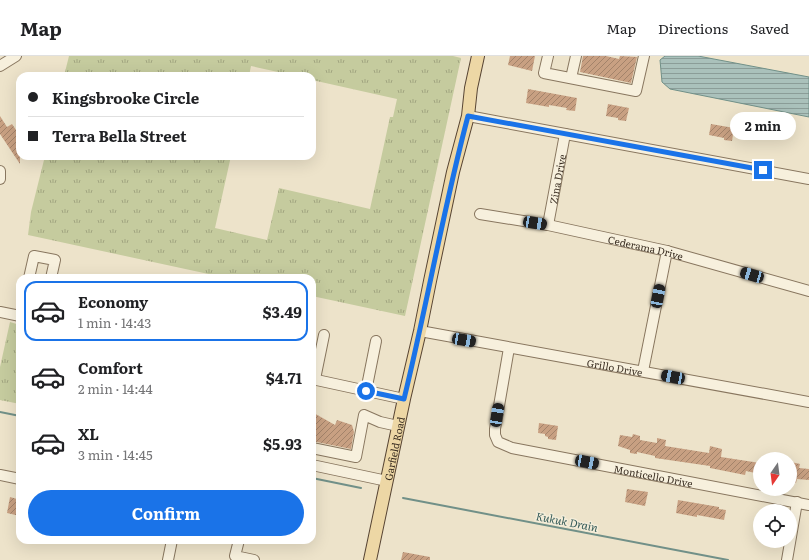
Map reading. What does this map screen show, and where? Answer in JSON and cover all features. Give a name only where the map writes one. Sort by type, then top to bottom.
[{"type":"main road","name":"Garfield Road","points":[[370,560],[452,177],[468,116],[471,88],[478,56]]},
{"type":"street","points":[[0,66],[16,56]]},
{"type":"street","points":[[548,56],[544,73],[636,91],[644,56]]},
{"type":"street","points":[[571,78],[576,56]]},
{"type":"street","points":[[468,116],[809,179]]},
{"type":"street","name":"Zina Drive","points":[[548,225],[565,134]]},
{"type":"street","points":[[0,171],[0,179]]},
{"type":"street","name":"Cederama Drive","points":[[480,214],[548,225],[667,250],[809,291]]},
{"type":"street","points":[[642,371],[667,250]]},
{"type":"street","points":[[30,274],[34,256],[55,260],[52,274]]},
{"type":"street","points":[[0,312],[16,315]]},
{"type":"street","name":"Grillo Drive","points":[[420,331],[809,402]]},
{"type":"street","points":[[316,367],[324,335]]},
{"type":"street","points":[[366,391],[376,342]]},
{"type":"street","name":"Monticello Drive","points":[[509,348],[494,435],[498,442],[512,448],[809,505]]},
{"type":"street","points":[[316,380],[404,399]]},
{"type":"street","points":[[316,449],[356,457],[364,415],[380,422],[398,426]]},
{"type":"street","points":[[316,465],[387,481]]},
{"type":"street","points":[[0,475],[16,478]]},
{"type":"street","points":[[788,560],[797,502]]},
{"type":"street","points":[[168,560],[171,544]]},
{"type":"street","points":[[237,544],[234,558],[254,560]]},
{"type":"green space","points":[[69,56],[453,56],[461,58],[405,316],[316,297],[316,274],[208,274],[28,235],[31,212],[44,160],[230,160],[215,228],[267,240],[279,188],[370,209],[390,117],[393,117],[397,99],[316,81],[316,72],[278,72],[251,66],[250,72],[65,72]]},
{"type":"green space","points":[[10,322],[16,324],[16,403],[0,400],[0,367]]},
{"type":"water","points":[[665,56],[698,56],[809,77],[809,117],[670,89],[662,82],[660,60]]},
{"type":"building","points":[[510,56],[535,56],[532,71],[508,65]]},
{"type":"building","points":[[583,56],[606,56],[619,59],[620,56],[637,57],[631,83],[580,72]]},
{"type":"building","points":[[528,89],[577,98],[575,111],[549,105],[549,107],[526,103]]},
{"type":"building","points":[[608,104],[629,108],[626,121],[606,116]]},
{"type":"building","points":[[0,116],[7,127],[12,124],[16,130],[16,158],[0,134]]},
{"type":"building","points":[[711,124],[734,128],[732,141],[709,135]]},
{"type":"building","points":[[316,414],[335,425],[337,420],[352,425],[354,432],[351,449],[316,442]]},
{"type":"building","points":[[539,423],[558,426],[556,440],[548,439],[545,434],[538,433]]},
{"type":"building","points":[[633,434],[640,436],[640,440],[657,443],[657,438],[666,440],[665,446],[709,453],[710,446],[722,449],[721,457],[753,462],[753,472],[746,471],[745,475],[710,468],[710,466],[655,458],[655,456],[637,452],[637,454],[630,453],[630,450],[618,446],[620,435],[632,437]]},
{"type":"building","points":[[797,463],[800,464],[799,468],[809,469],[809,480],[797,479]]},
{"type":"building","points":[[627,489],[648,492],[645,506],[625,502]]},
{"type":"building","points":[[10,497],[16,499],[16,515],[7,513]]},
{"type":"building","points":[[678,500],[719,507],[719,509],[726,510],[724,520],[676,513]]},
{"type":"building","points":[[403,552],[430,557],[430,560],[401,560]]},
{"type":"waterway","name":"Kukuk Drain","points":[[0,412],[16,415]]},
{"type":"waterway","name":"Kukuk Drain","points":[[316,479],[361,488]]},
{"type":"waterway","name":"Kukuk Drain","points":[[403,498],[728,560]]},
{"type":"route","points":[[366,391],[404,399],[420,331],[453,172],[468,116],[763,170]]}]
